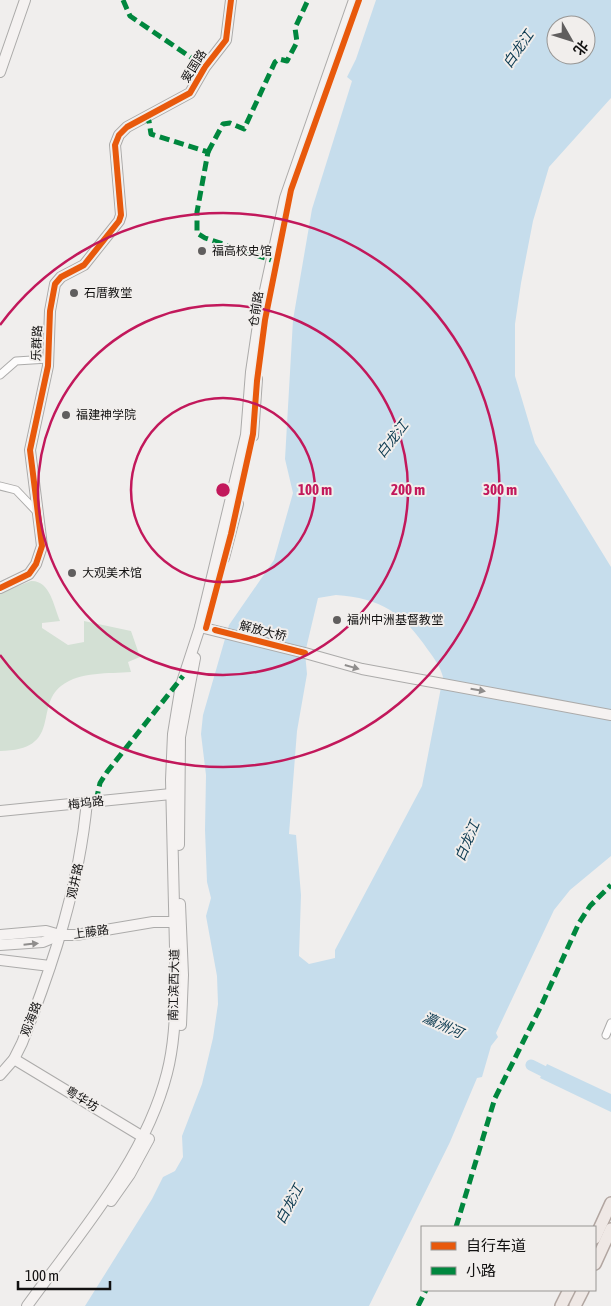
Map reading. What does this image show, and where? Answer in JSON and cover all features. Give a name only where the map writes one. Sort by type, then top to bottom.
[{"type":"main road","points":[[596,1236],[611,1203]]},
{"type":"main road","points":[[596,1262],[611,1229]]},
{"type":"main road","points":[[561,1306],[568,1291]]},
{"type":"main road","points":[[575,1306],[582,1291]]},
{"type":"street","points":[[0,72],[25,0]]},
{"type":"street","name":"爱国路","points":[[142,118],[190,93],[205,67],[226,40],[231,0]]},
{"type":"street","name":"仓前路","points":[[207,629],[246,435],[251,372],[259,318],[285,198],[354,0]]},
{"type":"street","name":"仓前路","points":[[207,629],[231,534],[253,434],[257,381],[266,320],[291,190],[359,0]]},
{"type":"street","name":"乐群路","points":[[0,588],[26,576],[36,564],[42,543],[30,450],[48,359],[50,311],[56,284],[65,274],[84,265],[118,225],[121,214],[116,139],[122,131],[142,118]]},
{"type":"street","points":[[0,375],[16,361],[48,359]]},
{"type":"street","points":[[0,486],[16,490],[37,512]]},
{"type":"street","name":"解放大桥","points":[[207,629],[362,669],[611,715]]},
{"type":"street","name":"南江滨西大道","points":[[178,922],[171,794],[173,739],[181,684],[207,629]]},
{"type":"street","name":"南江滨西大道","points":[[35,1306],[125,1182],[146,1139],[160,1096],[172,1048],[175,1011],[178,922],[178,763],[180,738],[195,658],[207,629]]},
{"type":"street","name":"梅坞路","points":[[0,811],[171,794]]},
{"type":"street","name":"观井路","points":[[51,961],[78,871],[87,802]]},
{"type":"street","name":"上藤路","points":[[0,935],[46,931],[60,935],[76,935],[153,922],[178,922]]},
{"type":"street","points":[[0,951],[5,945],[43,942],[60,935]]},
{"type":"street","points":[[0,960],[51,961]]},
{"type":"street","name":"观海路","points":[[0,1075],[14,1059],[36,1008],[51,961]]},
{"type":"street","points":[[606,1034],[611,1023]]},
{"type":"street","name":"粤华坊","points":[[14,1059],[146,1139]]},
{"type":"street","name":"南江滨西大道","points":[[27,1306],[146,1139]]},
{"type":"shaded area","points":[[31,581],[43,585],[47,590],[60,621],[42,623],[42,628],[68,645],[84,642],[84,621],[131,631],[140,657],[128,662],[131,672],[86,676],[69,681],[61,686],[53,695],[40,736],[32,743],[20,749],[0,751],[0,593]]},
{"type":"water","name":"白龙江","points":[[376,0],[611,0],[611,98],[549,167],[533,221],[521,283],[515,324],[515,376],[535,443],[611,567],[611,856],[570,890],[554,910],[496,1033],[498,1037],[491,1046],[482,1077],[477,1078],[450,1142],[369,1306],[85,1306],[152,1199],[163,1177],[175,1171],[183,1157],[182,1136],[202,1084],[213,1038],[218,1004],[217,976],[206,916],[211,898],[207,882],[205,830],[206,775],[201,734],[203,715],[229,625],[274,560],[293,493],[285,459],[293,320],[312,209],[352,81],[347,77],[356,59]],"holes":[[[336,595],[378,604],[400,617],[419,637],[439,666],[443,677],[422,786],[335,950],[335,958],[309,964],[299,956],[301,895],[296,835],[289,834],[297,731],[307,674],[305,653],[318,598]]]},
{"type":"water","points":[[547,1064],[611,1094],[611,1112],[540,1078]]},
{"type":"waterway","name":"瀛洲河","points":[[531,1065],[557,1078]]},
{"type":"marked path","points":[[123,0],[130,16],[205,67]]},
{"type":"marked path","points":[[208,152],[223,124],[230,123],[244,129],[275,62],[279,59],[287,61],[297,42],[295,28],[308,0]]},
{"type":"marked path","points":[[142,118],[149,121],[151,134],[208,152],[197,212],[197,233],[205,238],[271,260]]},
{"type":"marked path","points":[[96,801],[100,783],[107,772],[183,676]]},
{"type":"marked path","points":[[456,1226],[495,1098],[542,1004],[579,923],[590,906],[611,885]]},
{"type":"marked path","points":[[418,1306],[426,1291]]},
{"type":"cycle path","points":[[0,588],[29,574],[36,564],[42,546],[30,450],[48,366],[50,311],[55,284],[61,277],[84,265],[119,221],[121,215],[115,145],[119,135],[127,127],[190,93],[205,67],[226,40],[231,0]]},
{"type":"cycle path","points":[[206,628],[231,534],[253,434],[257,381],[265,320],[291,190],[359,0]]},
{"type":"cycle path","points":[[215,630],[305,653]]},
{"type":"place","name":"福高校史馆","points":[[202,251]]},
{"type":"place","name":"石厝教堂","points":[[74,293]]},
{"type":"place","name":"福建神学院","points":[[66,415]]},
{"type":"place","name":"大观美术馆","points":[[72,573]]},
{"type":"place","name":"福州中洲基督教堂","points":[[337,620]]}]
